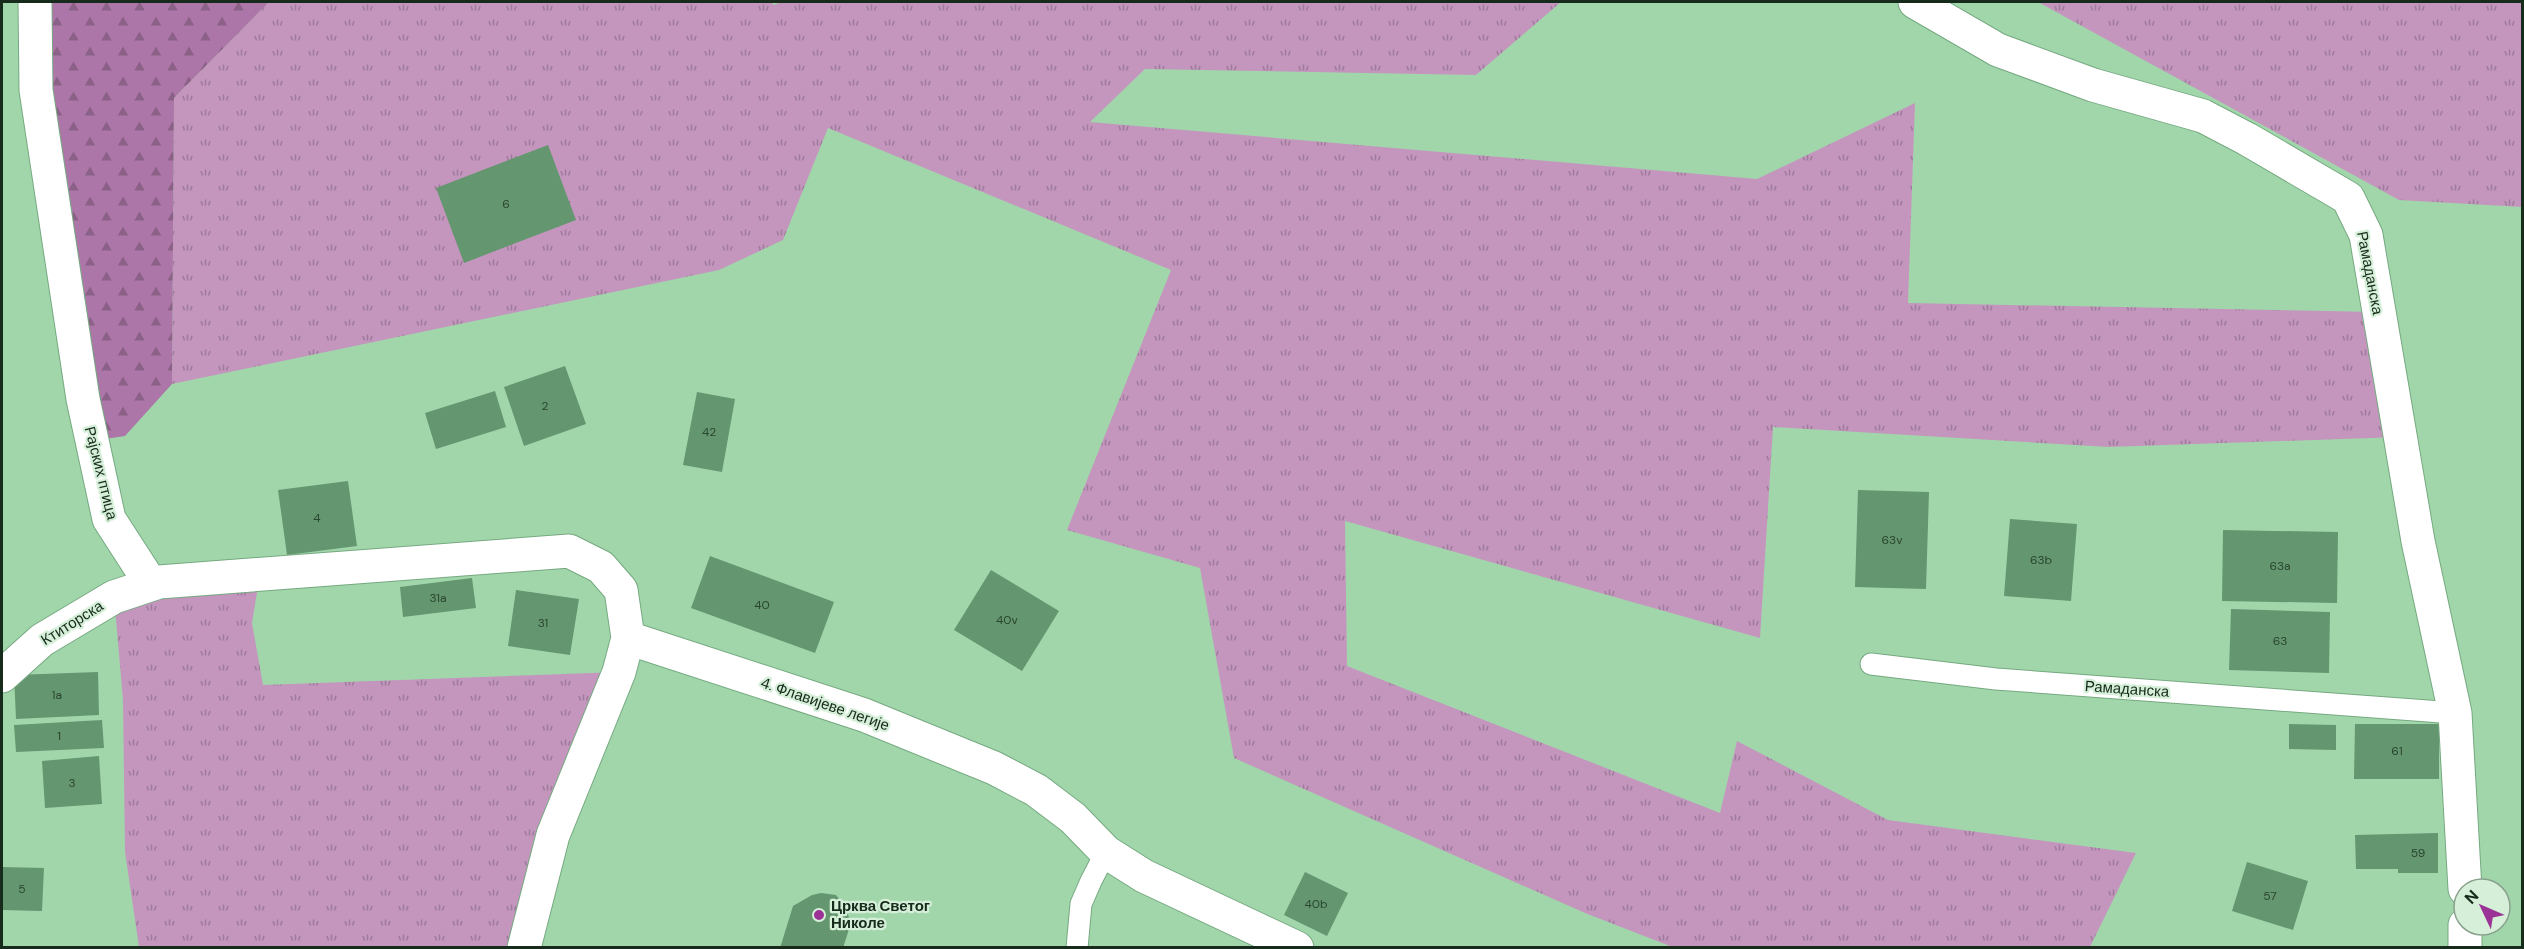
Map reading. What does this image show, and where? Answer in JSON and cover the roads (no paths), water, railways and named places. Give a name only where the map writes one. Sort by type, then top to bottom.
[{"type":"street","name":"Рајских птица","points":[[35,2],[36,90],[83,399],[109,519],[151,584]]},
{"type":"street","name":"Рамаданска","points":[[1915,2],[1998,50],[2093,85],[2203,116],[2348,198],[2366,236],[2418,541],[2456,713],[2464,877]]},
{"type":"street","points":[[151,584],[569,551],[601,567],[621,590],[628,638],[619,672],[553,835],[524,948]]},
{"type":"street","name":"Ктиторска","points":[[2,676],[42,640],[114,597],[151,584]]},
{"type":"street","name":"4. Флавијеве легије","points":[[628,638],[864,715],[994,768],[1036,790],[1073,818],[1107,852],[1143,876],[1297,948]]},
{"type":"lane","name":"Рамаданска","points":[[1871,664],[1996,679],[2456,713]]},
{"type":"lane","points":[[1077,948],[1082,904],[1091,880],[1107,852]]},
{"type":"place","name":"Црква Светог Николе","points":[[819,915]]}]
